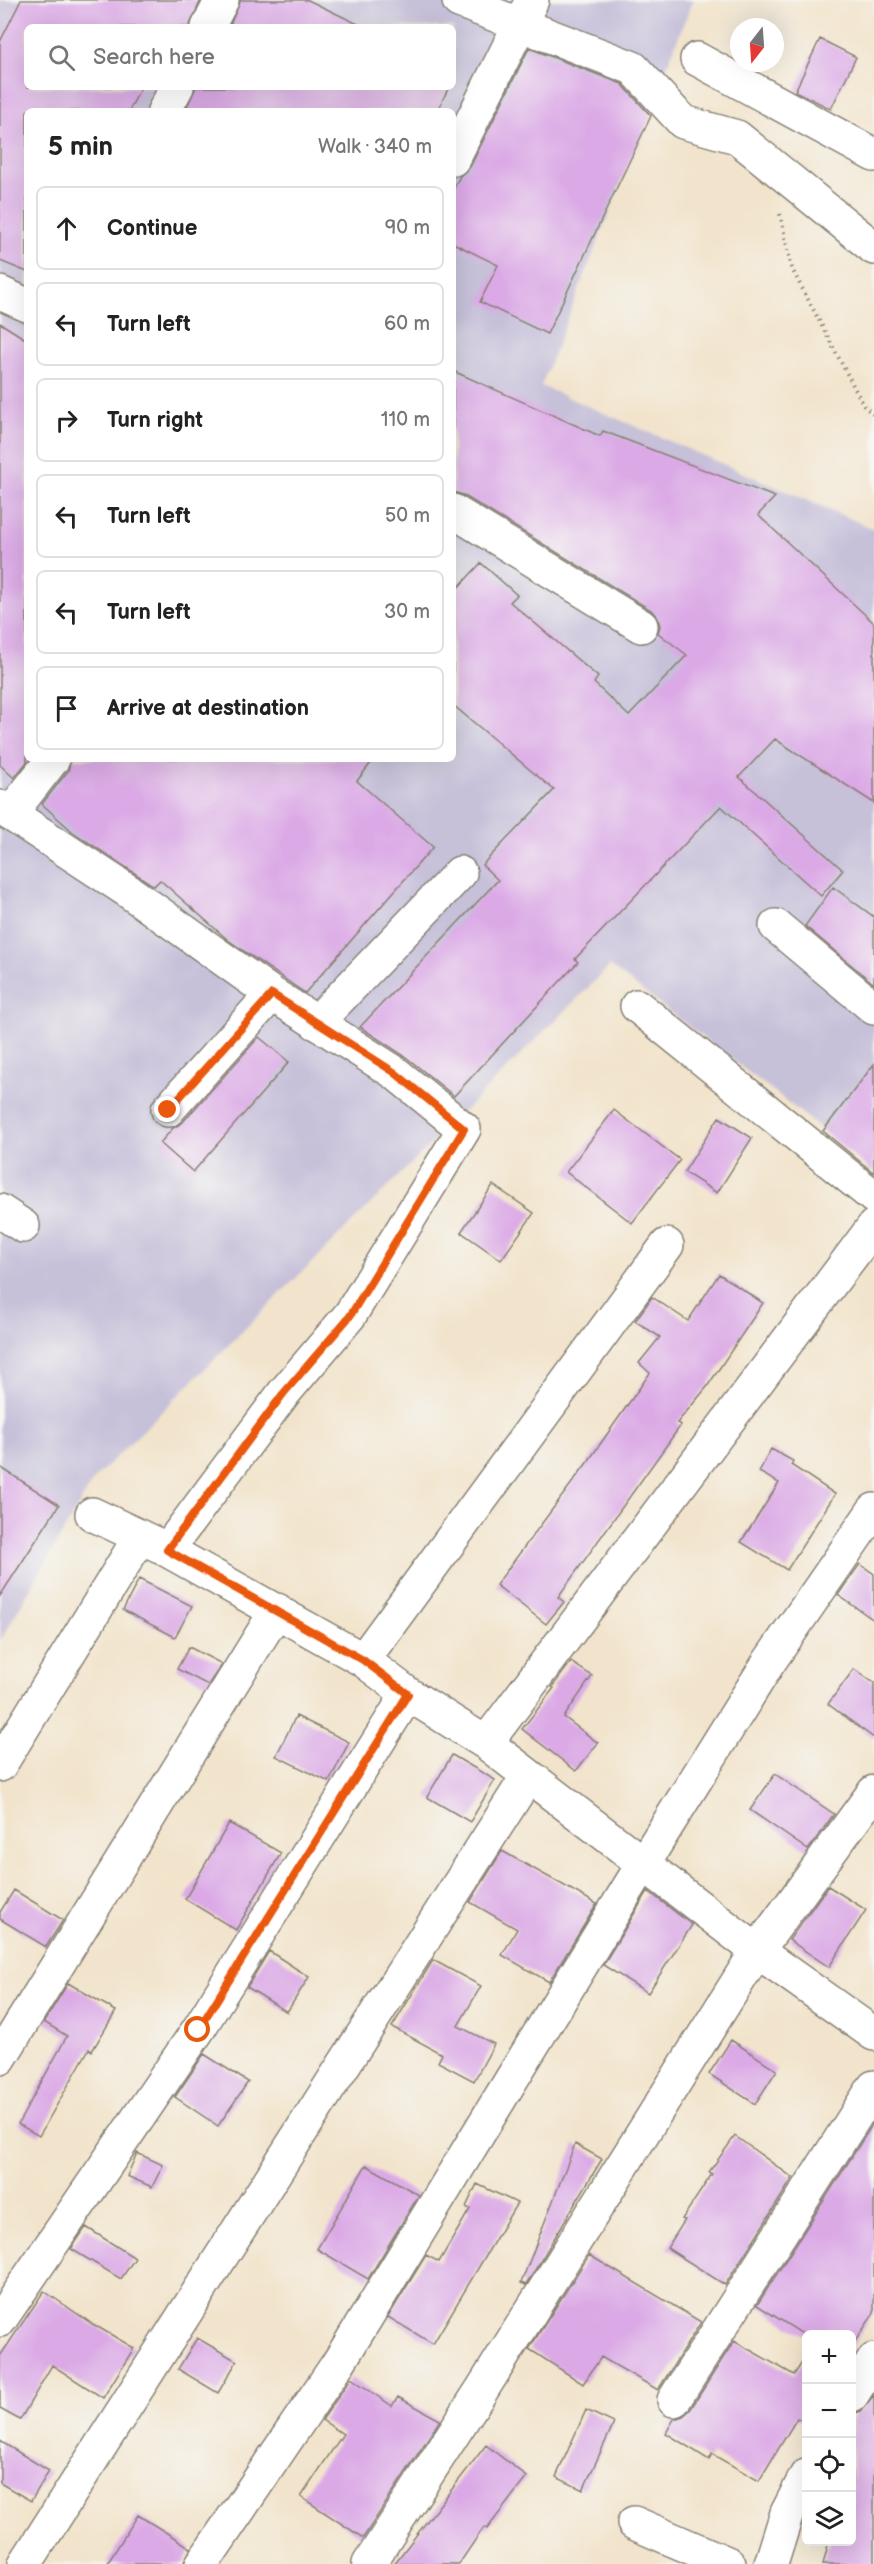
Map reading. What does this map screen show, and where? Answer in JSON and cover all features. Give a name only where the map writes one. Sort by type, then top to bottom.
[{"type":"street","points":[[210,24],[222,0]]},
{"type":"street","points":[[459,1],[526,12],[633,68],[683,122],[737,137],[874,248]]},
{"type":"street","points":[[456,153],[526,12]]},
{"type":"street","points":[[697,59],[874,155]]},
{"type":"street","points":[[166,108],[175,90]]},
{"type":"street","points":[[0,293],[24,304]]},
{"type":"street","points":[[456,513],[641,626]]},
{"type":"street","points":[[0,1765],[154,1543],[350,1316],[464,1129],[394,1072],[272,994],[128,891],[5,810],[50,762]]},
{"type":"street","points":[[316,1023],[460,873]]},
{"type":"street","points":[[776,926],[874,1008]]},
{"type":"street","points":[[168,1110],[272,994]]},
{"type":"street","points":[[637,1006],[874,1197]]},
{"type":"street","points":[[486,1743],[874,1226]]},
{"type":"street","points":[[363,1660],[667,1245]]},
{"type":"street","points":[[202,2564],[339,2362],[643,1864],[770,1662],[874,1510]]},
{"type":"street","points":[[92,1514],[154,1543],[363,1660],[408,1694],[486,1743],[757,1951],[874,2034]]},
{"type":"street","points":[[0,2058],[277,1610]]},
{"type":"street","points":[[0,2320],[198,2030],[408,1694]]},
{"type":"street","points":[[25,2564],[528,1776]]},
{"type":"street","points":[[369,2564],[477,2398],[757,1951],[874,1792]]},
{"type":"street","points":[[674,2400],[874,2087]]},
{"type":"street","points":[[856,2389],[874,2360]]},
{"type":"street","points":[[771,2564],[787,2513],[802,2485]]},
{"type":"street","points":[[634,2523],[729,2564]]},
{"type":"path","points":[[780,212],[792,269],[864,406],[874,415]]},
{"type":"shaded area","points":[[0,0],[693,0],[541,386],[874,529],[874,1169],[610,966],[94,1479],[0,1641]]},
{"type":"building","points":[[21,0],[201,0],[190,24],[24,24],[24,90],[140,90],[130,108],[24,108],[24,271],[0,261],[0,42]]},
{"type":"building","points":[[241,0],[308,0],[358,24],[230,24]]},
{"type":"building","points":[[820,39],[856,57],[831,109],[795,91]]},
{"type":"building","points":[[529,48],[622,84],[651,116],[547,334],[480,302],[498,265],[456,244],[456,184],[460,176],[470,167]]},
{"type":"building","points":[[195,90],[448,90],[438,108],[186,108]]},
{"type":"building","points":[[0,323],[24,338],[24,762],[27,762],[14,778],[0,765]]},
{"type":"building","points":[[456,372],[600,436],[603,431],[775,497],[758,515],[874,623],[874,803],[775,739],[739,777],[843,870],[821,896],[721,806],[575,959],[578,962],[454,1096],[406,1057],[360,1027],[498,880],[482,865],[554,790],[456,708],[456,590],[481,563],[517,595],[510,602],[598,677],[594,683],[629,716],[687,655],[658,633],[660,626],[658,618],[651,610],[463,495],[456,493]]},
{"type":"building","points":[[70,762],[372,762],[357,781],[433,847],[305,993],[228,940],[160,880],[154,886],[74,833],[42,804],[68,771]]},
{"type":"building","points":[[833,887],[874,917],[874,984],[805,926]]},
{"type":"building","points":[[259,1037],[289,1062],[193,1172],[160,1143],[173,1128],[182,1123]]},
{"type":"building","points":[[874,1064],[874,1173],[823,1131]]},
{"type":"building","points":[[614,1110],[680,1160],[632,1223],[566,1172]]},
{"type":"building","points":[[719,1117],[752,1138],[717,1193],[684,1172]]},
{"type":"building","points":[[493,1185],[534,1213],[501,1260],[461,1232]]},
{"type":"building","points":[[719,1274],[763,1303],[707,1387],[677,1423],[681,1425],[558,1597],[564,1602],[546,1624],[496,1585],[650,1373],[639,1363],[660,1337],[635,1321],[652,1297],[688,1321]]},
{"type":"building","points":[[771,1449],[793,1461],[791,1465],[835,1494],[787,1570],[741,1542],[779,1483],[759,1472]]},
{"type":"building","points":[[0,1467],[59,1505],[0,1596]]},
{"type":"building","points":[[860,1564],[874,1574],[874,1620],[838,1595]]},
{"type":"building","points":[[139,1579],[192,1606],[175,1637],[123,1610]]},
{"type":"building","points":[[189,1647],[222,1664],[208,1685],[177,1669]]},
{"type":"building","points":[[571,1662],[592,1676],[564,1717],[598,1743],[576,1771],[522,1729]]},
{"type":"building","points":[[854,1669],[874,1683],[874,1738],[828,1704]]},
{"type":"building","points":[[296,1716],[349,1742],[329,1782],[276,1756]]},
{"type":"building","points":[[452,1755],[495,1780],[470,1822],[427,1797]]},
{"type":"building","points":[[775,1774],[834,1814],[808,1850],[750,1810]]},
{"type":"building","points":[[229,1823],[281,1853],[236,1930],[185,1899]]},
{"type":"building","points":[[502,1851],[597,1904],[549,1982],[502,1955],[517,1929],[470,1902]]},
{"type":"building","points":[[828,1886],[866,1910],[829,1967],[789,1940]]},
{"type":"building","points":[[14,1890],[63,1920],[46,1947],[0,1919],[0,1912]]},
{"type":"building","points":[[648,1891],[692,1925],[648,1993],[603,1965]]},
{"type":"building","points":[[269,1951],[309,1977],[287,2012],[247,1987]]},
{"type":"building","points":[[433,1960],[481,1986],[458,2026],[494,2044],[474,2081],[438,2062],[442,2054],[392,2027]]},
{"type":"building","points":[[68,1983],[116,2011],[92,2051],[89,2049],[39,2136],[18,2124],[67,2036],[44,2022]]},
{"type":"building","points":[[731,2040],[777,2070],[755,2104],[709,2074]]},
{"type":"building","points":[[204,2054],[248,2082],[218,2126],[175,2097]]},
{"type":"building","points":[[874,2122],[874,2313],[856,2340],[856,2330],[802,2330],[802,2334],[757,2305]]},
{"type":"building","points":[[735,2136],[793,2178],[725,2285],[667,2248],[685,2220],[682,2219],[712,2174],[709,2172]]},
{"type":"building","points":[[575,2144],[602,2159],[526,2285],[521,2283]]},
{"type":"building","points":[[137,2153],[163,2165],[152,2187],[127,2176]]},
{"type":"building","points":[[366,2165],[419,2195],[368,2279],[317,2249]]},
{"type":"building","points":[[477,2184],[517,2203],[433,2344],[388,2317],[426,2255],[439,2262],[470,2209],[466,2207]]},
{"type":"building","points":[[86,2227],[135,2258],[121,2279],[71,2249]]},
{"type":"building","points":[[589,2255],[701,2322],[658,2390],[601,2357],[583,2384],[529,2349]]},
{"type":"building","points":[[44,2291],[91,2323],[134,2348],[103,2398],[52,2365],[20,2420],[0,2409],[0,2356]]},
{"type":"building","points":[[197,2338],[237,2361],[218,2393],[178,2369]]},
{"type":"building","points":[[734,2341],[794,2375],[802,2363],[802,2417],[800,2420],[797,2418],[759,2481],[712,2454],[709,2460],[666,2433],[674,2419],[690,2410]]},
{"type":"building","points":[[351,2378],[392,2406],[398,2397],[440,2420],[363,2538],[301,2497],[343,2434],[322,2420]]},
{"type":"building","points":[[874,2395],[874,2564],[823,2564],[828,2546],[856,2546],[856,2413],[861,2411]]},
{"type":"building","points":[[586,2410],[614,2423],[583,2490],[556,2477]]},
{"type":"building","points":[[0,2441],[49,2471],[31,2501],[0,2483]]},
{"type":"building","points":[[486,2445],[527,2477],[487,2529],[484,2527],[459,2564],[394,2564]]},
{"type":"building","points":[[138,2515],[191,2548],[183,2564],[107,2564]]},
{"type":"route","points":[[168,1110],[272,994],[394,1072],[464,1129],[350,1316],[283,1394],[167,1550],[363,1660],[408,1694],[198,2030]]}]
